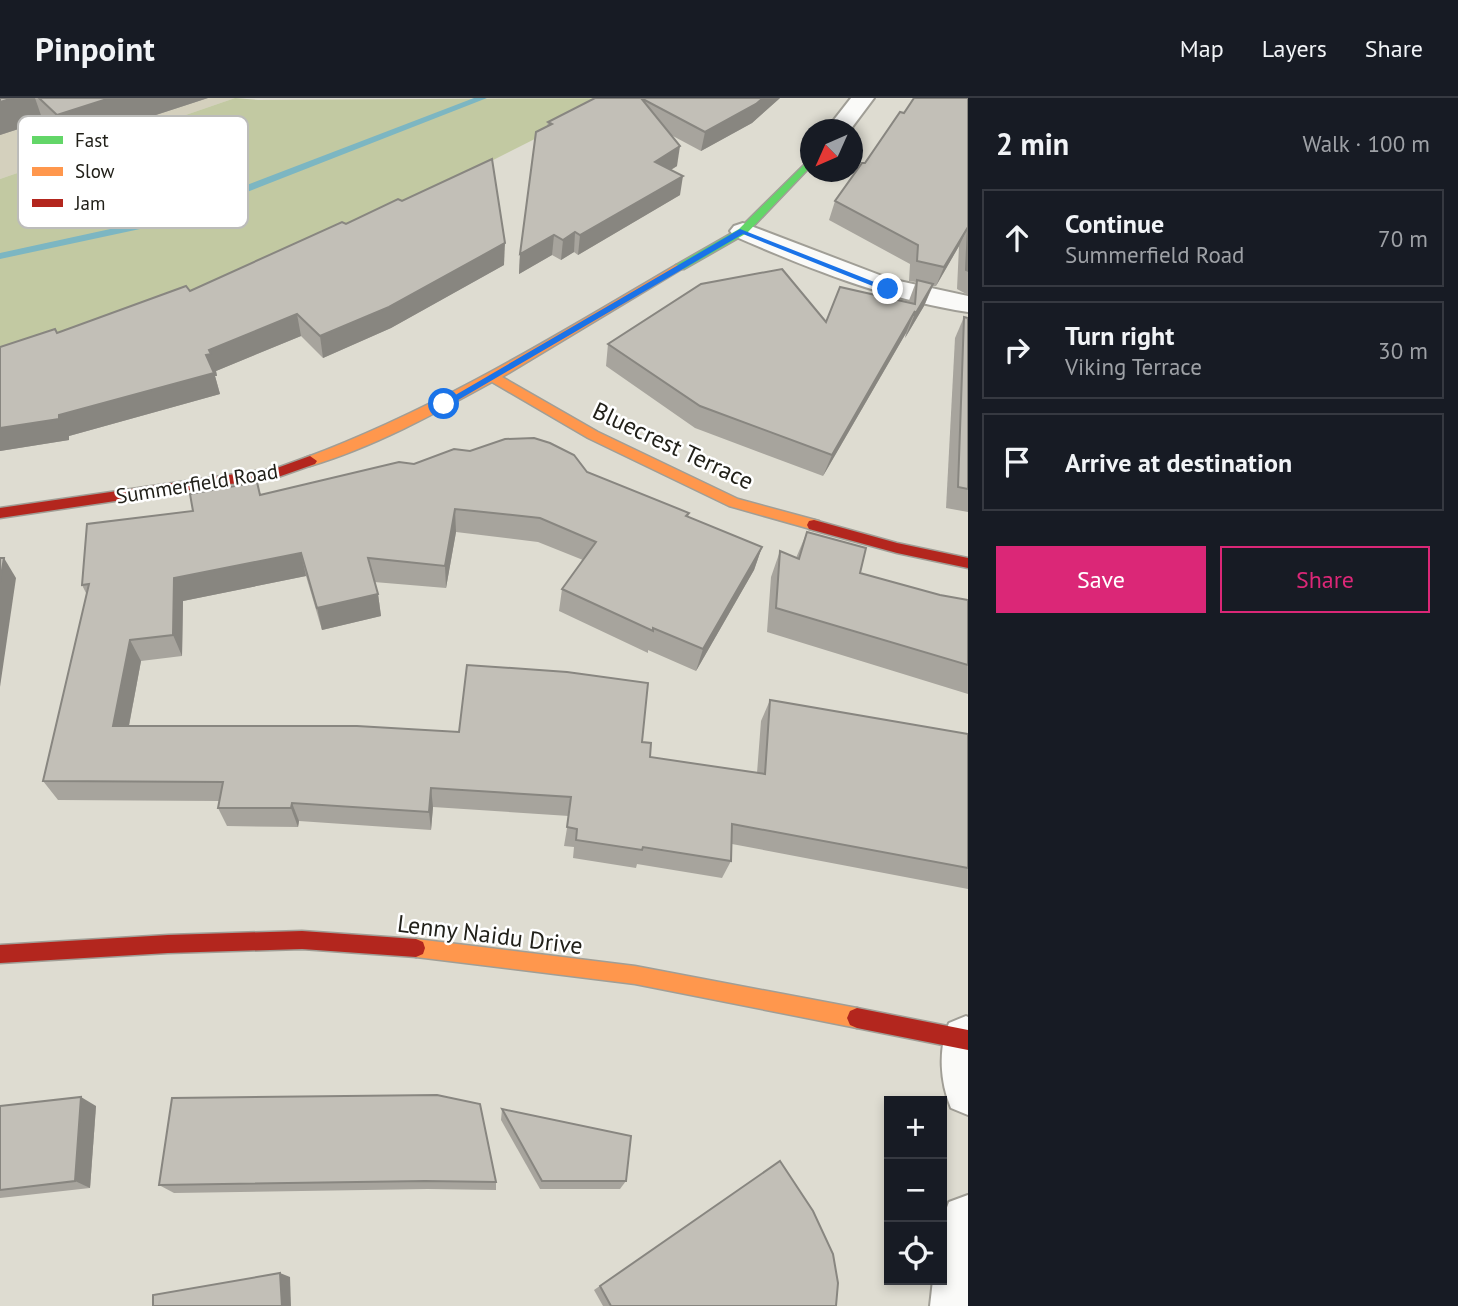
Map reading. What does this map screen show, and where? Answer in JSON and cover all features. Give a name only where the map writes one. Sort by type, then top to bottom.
[{"type":"street","points":[[846,119],[863,98]]},
{"type":"street","name":"Summerfield Road","points":[[0,513],[278,472],[342,450],[444,404],[743,231],[800,172]]},
{"type":"street","points":[[743,231],[888,289],[924,299],[968,304]]},
{"type":"street","name":"Bluecrest Terrace","points":[[492,377],[593,435],[734,503],[897,548],[968,563]]},
{"type":"street","name":"Lenny Naidu Drive","points":[[0,954],[168,944],[302,940],[438,950],[635,975],[967,1040]]},
{"type":"street","points":[[967,1040],[968,1091]]},
{"type":"street","points":[[957,1306],[968,1222]]},
{"type":"shaded area","points":[[0,98],[235,98],[183,116],[18,116],[18,173],[0,179]]},
{"type":"green space","points":[[235,98],[616,98],[349,233],[0,365],[0,179],[18,173],[18,228],[248,228],[248,116],[183,116]]},
{"type":"building","points":[[39,98],[110,98],[57,115]]},
{"type":"building","points":[[595,98],[641,98],[680,146],[655,162],[683,176],[580,235],[575,232],[563,240],[554,235],[520,254],[536,132],[552,124],[548,122]]},
{"type":"building","points":[[641,98],[763,98],[705,132]]},
{"type":"building","points":[[914,98],[968,98],[968,227],[944,267],[917,261],[918,245],[835,201],[848,182],[863,182],[863,163],[900,112],[904,113]]},
{"type":"building","points":[[492,159],[505,243],[389,307],[320,336],[297,314],[209,350],[211,354],[206,355],[214,373],[59,415],[59,419],[0,428],[0,347],[55,329],[57,333],[186,286],[190,291],[342,222],[346,224],[398,199],[402,201]]},
{"type":"building","points":[[968,227],[968,271],[966,270]]},
{"type":"building","points":[[782,269],[826,322],[840,287],[915,304],[917,280],[933,284],[832,455],[700,406],[608,344],[701,284]]},
{"type":"building","points":[[964,317],[968,318],[968,489],[958,487]]},
{"type":"building","points":[[534,438],[574,455],[587,472],[689,513],[686,516],[762,547],[703,649],[653,628],[653,631],[562,589],[596,542],[540,518],[455,509],[445,566],[368,558],[378,594],[317,608],[301,553],[174,578],[173,635],[130,640],[113,726],[357,726],[459,732],[467,665],[567,672],[648,683],[642,742],[651,743],[650,757],[765,774],[770,700],[968,734],[968,868],[732,824],[731,861],[576,840],[577,829],[567,827],[571,797],[431,788],[429,812],[292,803],[291,808],[218,808],[223,782],[43,781],[89,584],[82,585],[87,524],[193,511],[190,494],[257,482],[260,495],[399,462],[414,464],[454,449],[470,451],[505,439]]},
{"type":"building","points":[[807,532],[866,548],[860,573],[968,600],[968,665],[776,608],[780,551],[799,559]]},
{"type":"building","points":[[0,558],[4,558],[0,582]]},
{"type":"building","points":[[437,1095],[480,1104],[496,1182],[159,1185],[172,1098]]},
{"type":"building","points":[[81,1097],[75,1181],[0,1190],[0,1106]]},
{"type":"building","points":[[502,1109],[631,1136],[626,1181],[542,1181]]},
{"type":"building","points":[[780,1161],[813,1211],[833,1254],[838,1283],[836,1306],[611,1306],[600,1286]]},
{"type":"building","points":[[280,1273],[282,1306],[153,1306],[153,1295]]},
{"type":"waterway","points":[[248,189],[482,98]]},
{"type":"waterway","points":[[0,256],[131,228]]},
{"type":"traffic: fast","points":[[680,267],[743,231],[800,172]]},
{"type":"traffic: slow","points":[[310,461],[407,422],[453,398],[680,267]]},
{"type":"traffic: slow","points":[[492,377],[593,435],[734,503],[814,525]]},
{"type":"traffic: slow","points":[[416,948],[635,975],[857,1018]]},
{"type":"traffic: jam","points":[[0,513],[278,472],[310,461]]},
{"type":"traffic: jam","points":[[814,525],[897,548],[968,563]]},
{"type":"traffic: jam","points":[[0,954],[168,944],[302,940],[416,948]]},
{"type":"traffic: jam","points":[[857,1018],[968,1040]]},
{"type":"route","points":[[444,404],[743,231],[888,289]]}]
